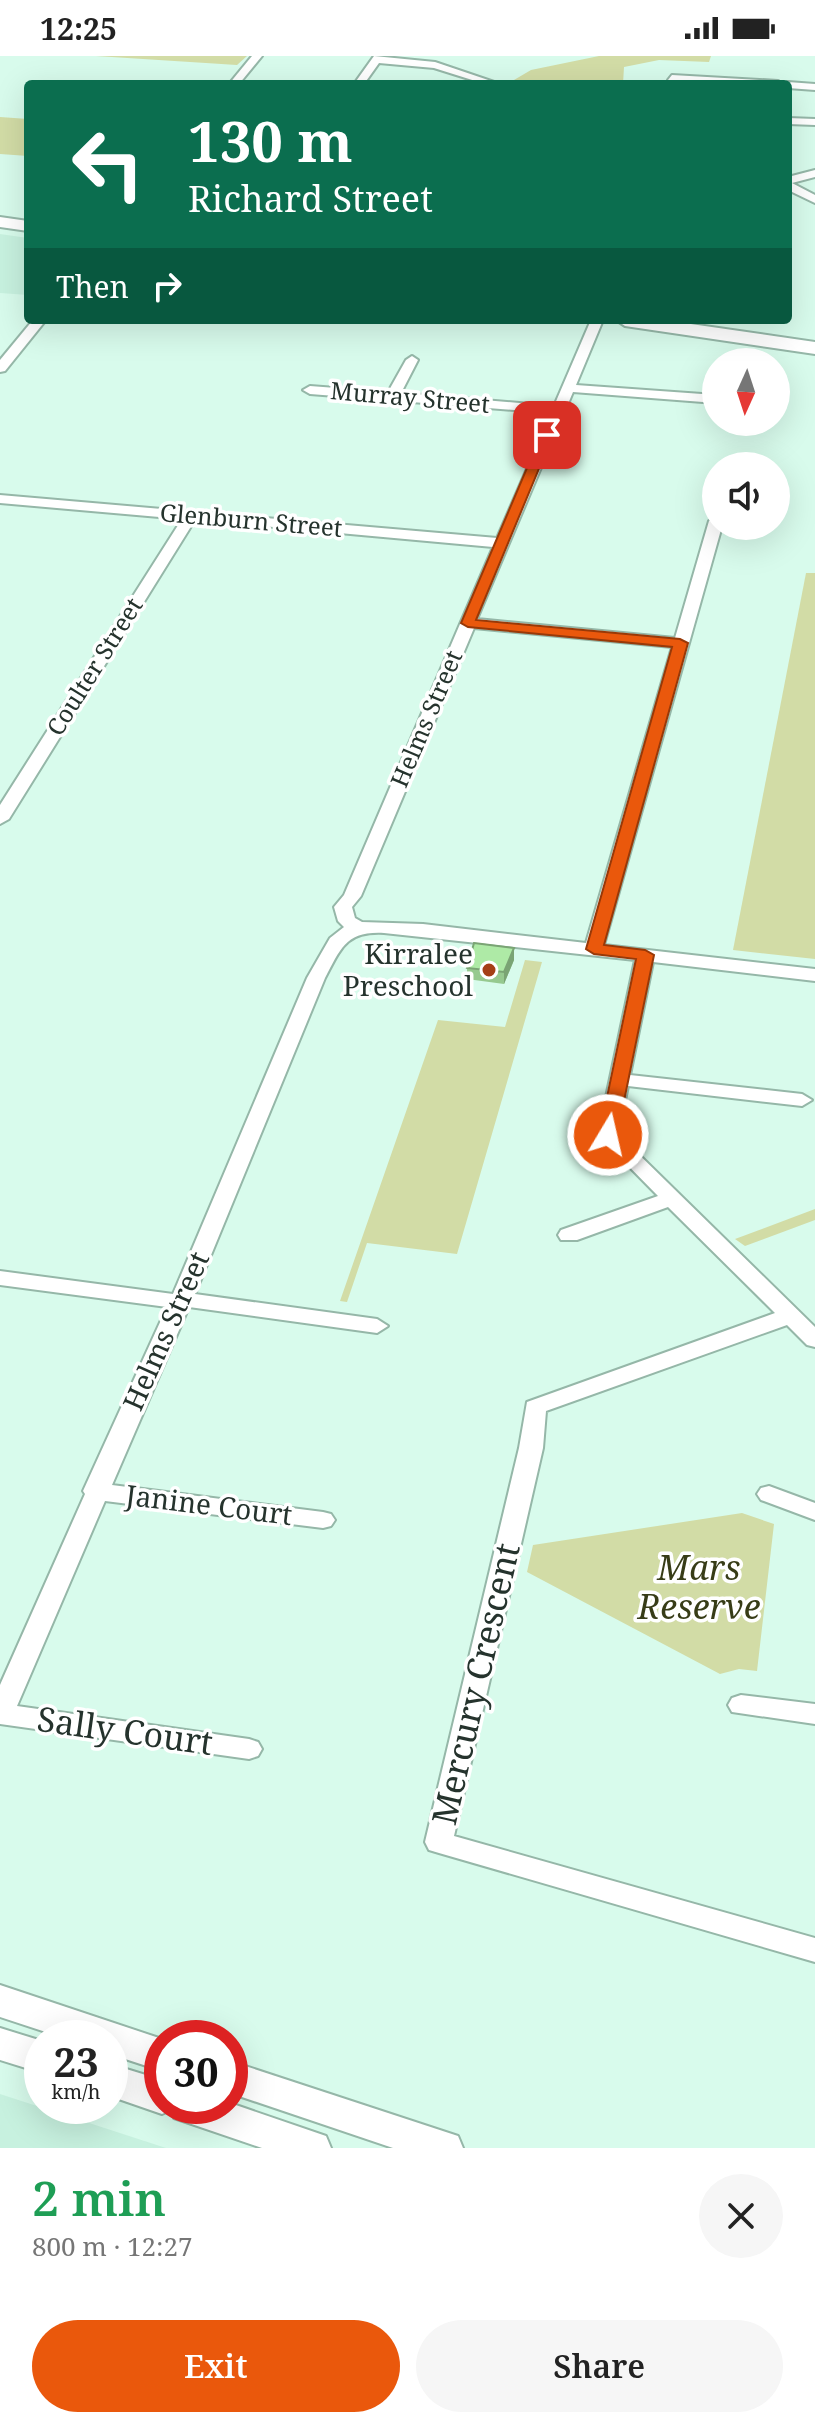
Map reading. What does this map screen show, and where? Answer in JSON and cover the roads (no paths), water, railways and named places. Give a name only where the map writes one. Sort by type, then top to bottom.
[{"type":"highway","points":[[0,222],[24,228]]},
{"type":"highway","points":[[0,228],[24,229]]},
{"type":"highway","points":[[652,324],[815,348]]},
{"type":"highway","points":[[698,324],[815,341]]},
{"type":"main road","points":[[0,2001],[144,2049]]},
{"type":"main road","points":[[0,2044],[24,2051]]},
{"type":"main road","points":[[248,2083],[444,2148]]},
{"type":"main road","points":[[241,2124],[312,2148]]},
{"type":"street","points":[[237,80],[257,56]]},
{"type":"street","points":[[362,80],[378,58],[435,65],[482,80]]},
{"type":"street","points":[[672,78],[707,80]]},
{"type":"street","points":[[792,85],[815,87]]},
{"type":"street","points":[[792,121],[815,122]]},
{"type":"street","points":[[792,182],[815,173]]},
{"type":"street","points":[[792,186],[815,200]]},
{"type":"street","points":[[0,368],[37,324]]},
{"type":"street","name":"Helms Street","points":[[0,1714],[181,1300],[330,947],[355,922],[343,907],[352,896],[595,324]]},
{"type":"street","points":[[392,397],[412,360]]},
{"type":"street","points":[[568,388],[702,398]]},
{"type":"street","name":"Murray Street","points":[[310,390],[557,410]]},
{"type":"street","name":"Glenburn Street","points":[[0,499],[502,543]]},
{"type":"street","name":"Coulter Street","points":[[0,819],[191,516]]},
{"type":"street","points":[[594,949],[710,540]]},
{"type":"street","points":[[468,623],[680,643]]},
{"type":"street","points":[[355,922],[815,975]]},
{"type":"street","points":[[645,955],[617,1079],[608,1135],[669,1199],[815,1340]]},
{"type":"street","points":[[617,1079],[802,1100]]},
{"type":"street","points":[[569,1235],[669,1199]]},
{"type":"street","points":[[0,1278],[377,1326]]},
{"type":"street","name":"Mercury Crescent","points":[[789,1316],[535,1407],[531,1448],[439,1842],[815,1950]]},
{"type":"street","name":"Janine Court","points":[[95,1491],[323,1520]]},
{"type":"street","points":[[769,1494],[815,1512]]},
{"type":"street","points":[[741,1705],[815,1714]]},
{"type":"street","name":"Sally Court","points":[[0,1714],[249,1749]]},
{"type":"place","name":"Kirralee Preschool","points":[[489,970]]},
{"type":"park label","name":"Mars Reserve","points":[[699,1588]]}]
